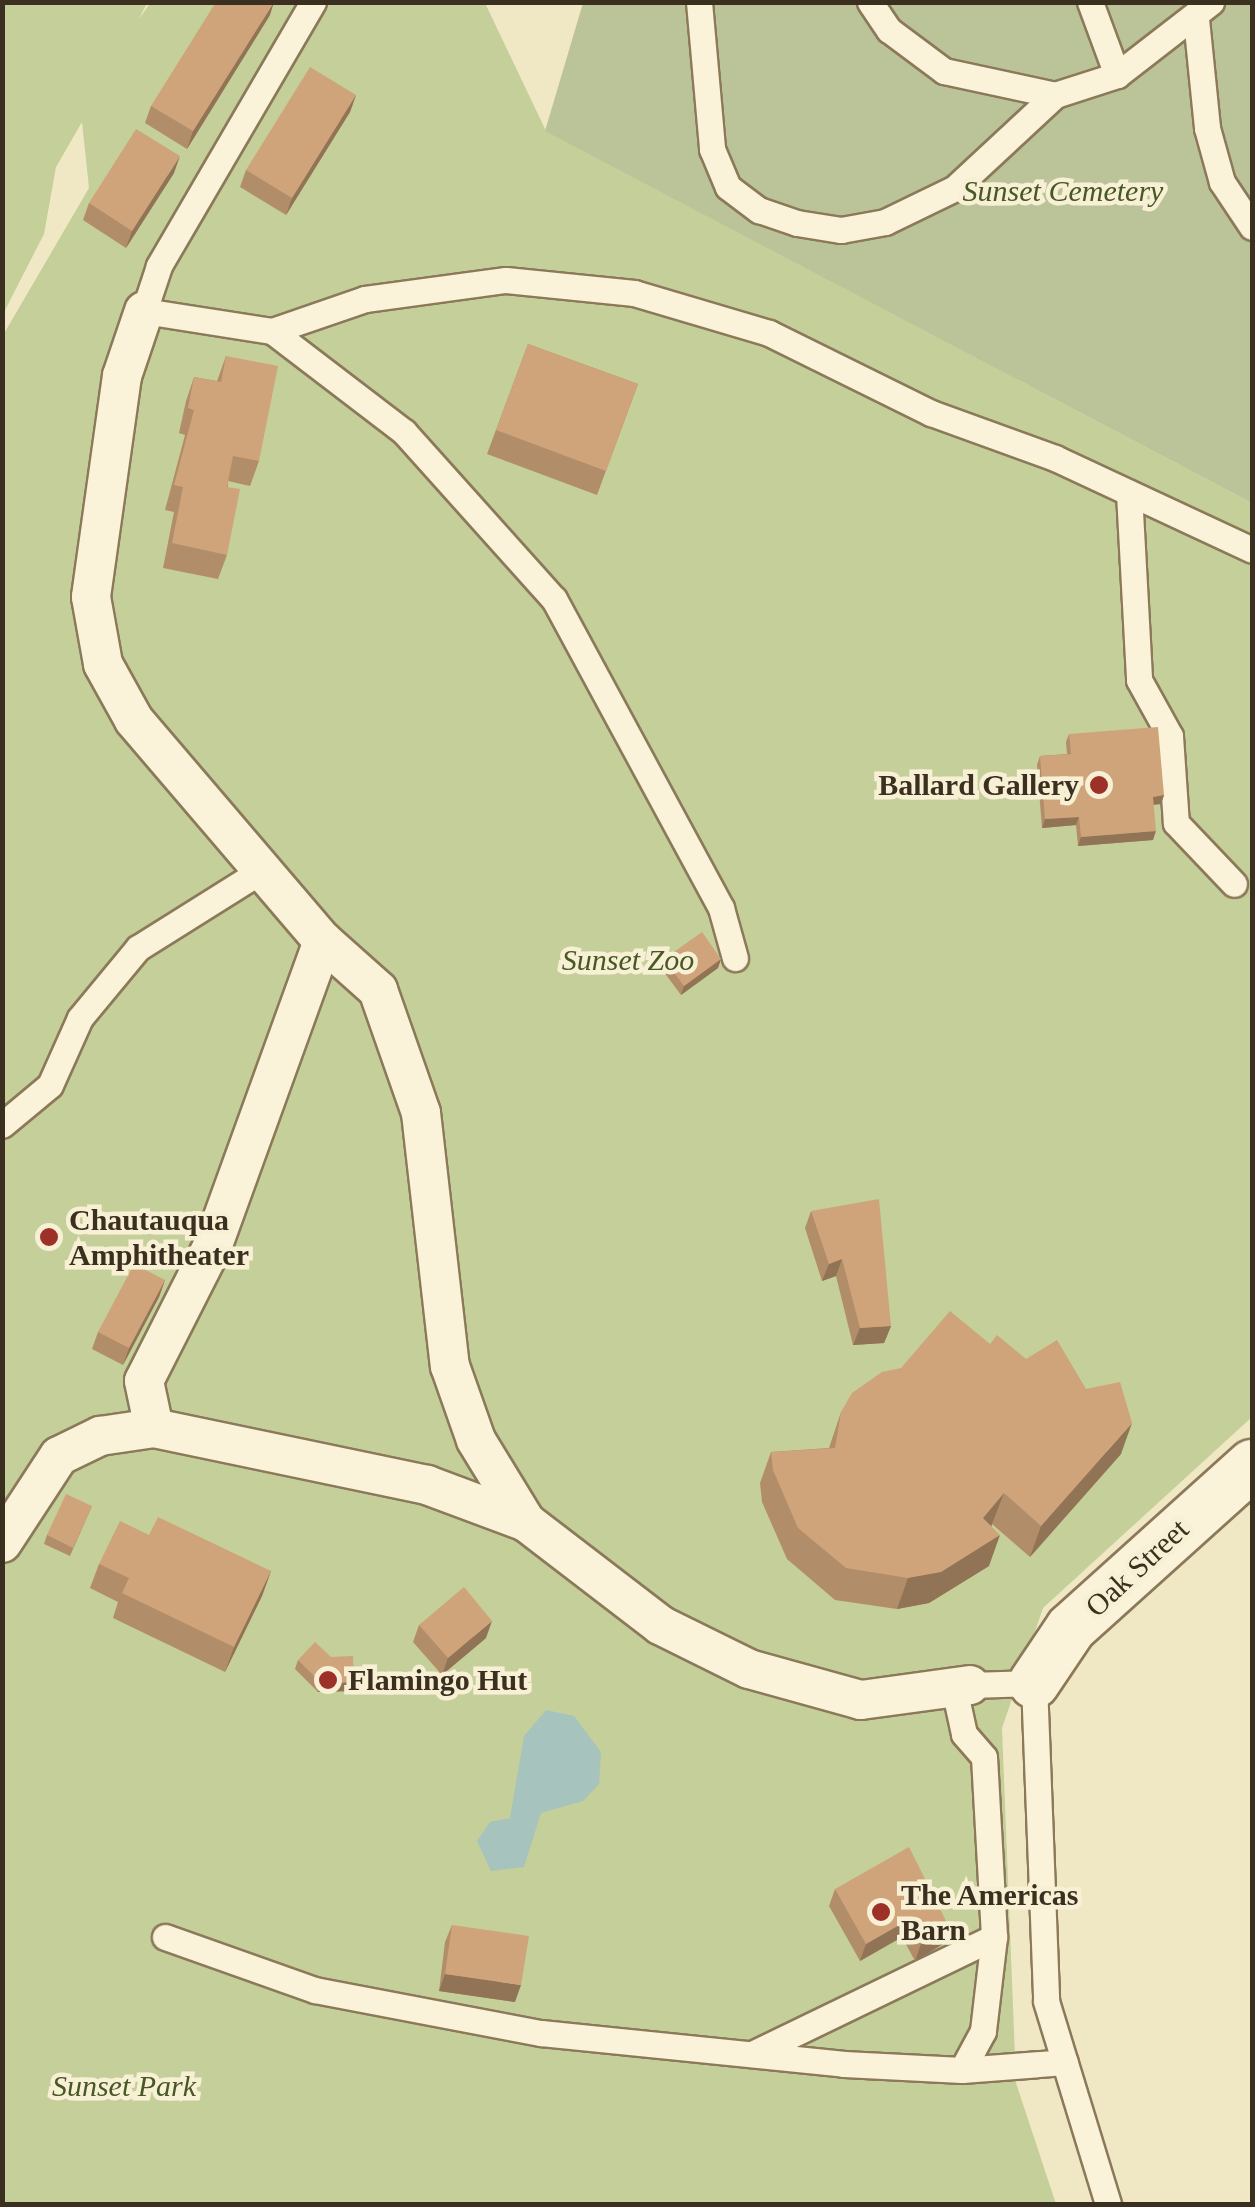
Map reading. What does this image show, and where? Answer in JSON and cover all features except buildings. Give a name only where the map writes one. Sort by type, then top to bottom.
[{"type":"street","points":[[144,311],[122,376],[91,597],[103,664],[134,720],[324,941],[378,990],[421,1113],[450,1366],[476,1440],[526,1522]]},
{"type":"street","points":[[154,1428],[144,1381],[212,1247],[324,941]]},
{"type":"street","points":[[2,1543],[59,1456],[100,1436],[154,1428],[427,1485],[526,1522],[660,1625],[749,1668],[861,1700],[962,1687]]},
{"type":"street","name":"Oak Street","points":[[1034,1683],[1071,1628],[1252,1465]]},
{"type":"lane","points":[[313,2],[159,266],[144,311],[272,331],[365,300],[506,280],[634,294],[769,333],[931,413],[1129,492],[1252,550]]},
{"type":"lane","points":[[699,2],[708,122],[728,187],[759,210],[796,223],[842,230],[886,222],[955,188],[1055,94],[1117,74],[1206,7]]},
{"type":"lane","points":[[1090,2],[1117,74]]},
{"type":"lane","points":[[872,3],[889,30],[944,71],[1055,94]]},
{"type":"lane","points":[[1206,7],[1207,128],[1222,182],[1252,227]]},
{"type":"lane","points":[[272,331],[404,432],[554,600],[721,908],[735,958]]},
{"type":"lane","points":[[1129,492],[1139,680],[1170,736],[1176,823],[1234,884]]},
{"type":"lane","points":[[2,1125],[50,1085],[80,1018],[138,948],[264,869]]},
{"type":"lane","points":[[962,2070],[983,2031],[994,1937],[984,1757],[964,1734],[962,1687],[1034,1683],[1046,2001],[1108,2204]]},
{"type":"lane","points":[[165,1937],[315,1990],[456,2021],[752,2054],[962,2070],[1065,2062]]},
{"type":"lane","points":[[752,2054],[994,1937]]},
{"type":"green space","name":"Sunset Zoo","points":[[151,2],[485,3],[546,131],[1252,503],[1252,1417],[1043,1608],[1002,1728],[1016,2083],[1056,2204],[3,2204],[2,337],[89,188],[82,122],[56,167],[44,234],[3,314],[3,3],[147,3],[139,19]]},
{"type":"green space","name":"Sunset Cemetery","points":[[583,3],[1252,3],[1252,503],[545,131]]},
{"type":"water","points":[[546,1710],[574,1716],[601,1752],[599,1784],[583,1801],[541,1813],[524,1867],[491,1871],[477,1841],[490,1822],[510,1818],[524,1736]]},
{"type":"place","name":"Ballard Gallery","points":[[1099,785]]},
{"type":"place","name":"Chautauqua Amphitheater","points":[[49,1237]]},
{"type":"place","name":"Flamingo Hut","points":[[328,1680]]},
{"type":"place","name":"The Americas Barn","points":[[881,1912]]},
{"type":"park label","name":"Sunset Park","points":[[124,2086]]}]
